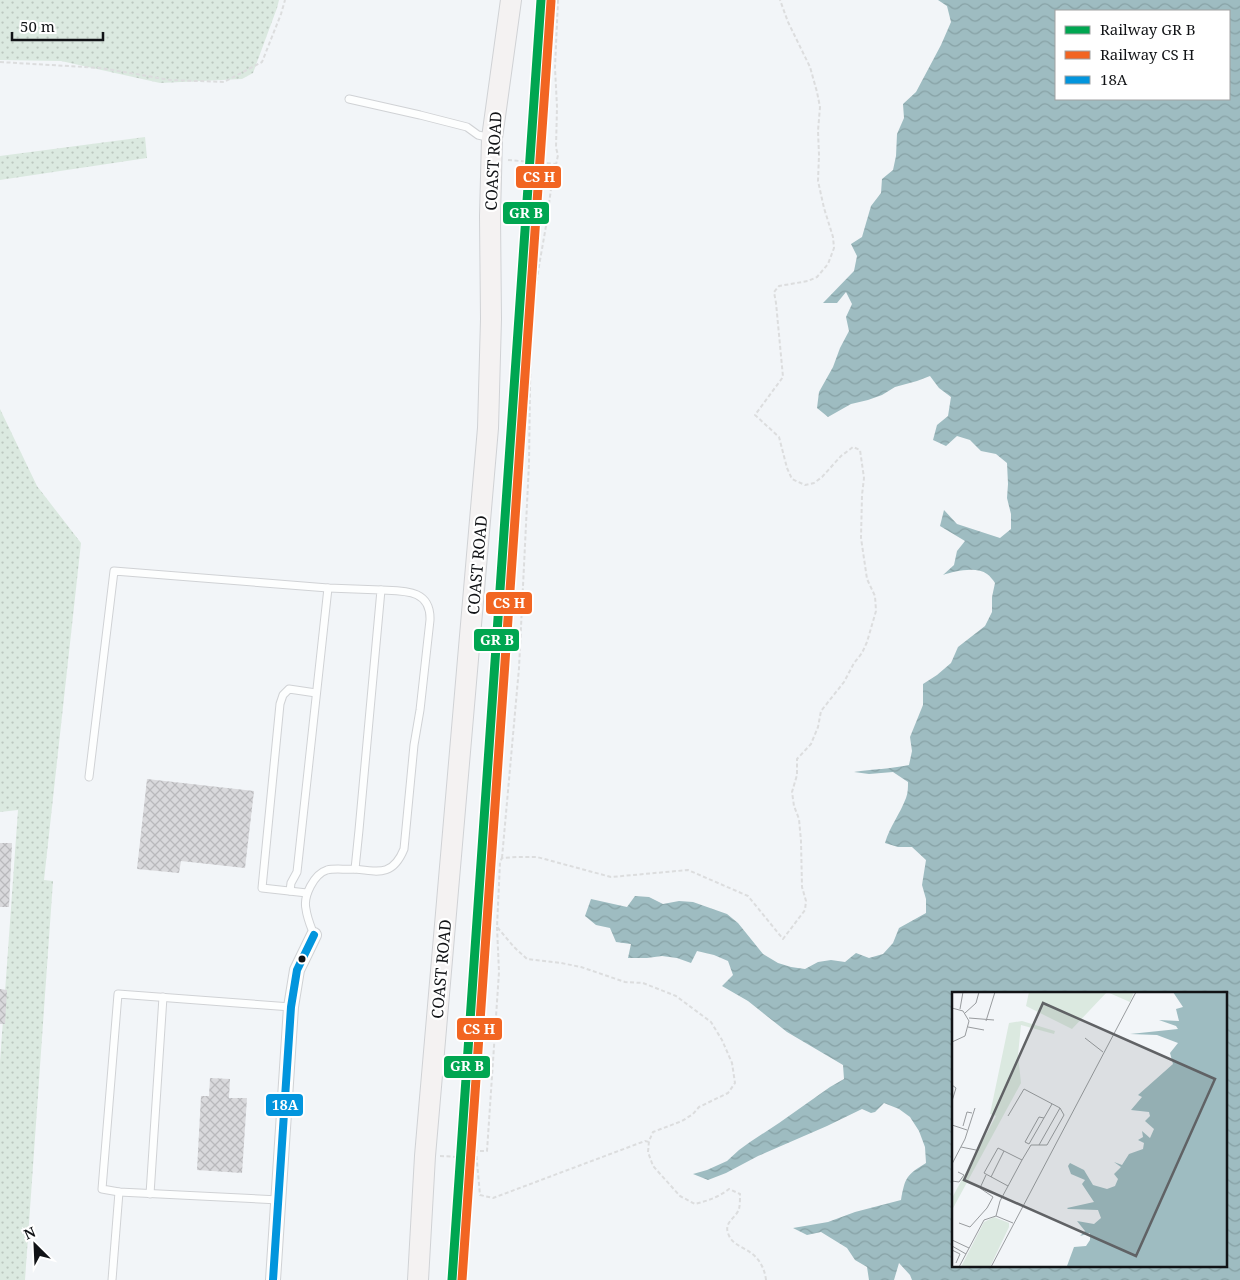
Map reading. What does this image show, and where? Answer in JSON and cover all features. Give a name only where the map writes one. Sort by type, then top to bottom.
[{"type":"street","name":"COAST ROAD","points":[[418,1280],[425,1156],[488,428],[492,138],[510,0]]},
{"type":"street","points":[[274,1280],[291,1007],[297,970],[314,935]]},
{"type":"lane","points":[[349,99],[467,127],[478,136],[492,138]]},
{"type":"lane","points":[[90,777],[114,571],[328,588],[408,591],[420,596],[430,611],[430,620],[420,710],[414,745],[404,849],[400,859],[388,870],[380,872],[326,870],[318,876],[308,893],[305,908],[314,935]]},
{"type":"lane","points":[[290,891],[291,883],[297,872],[328,588]]},
{"type":"lane","points":[[355,870],[381,590]]},
{"type":"lane","points":[[308,893],[262,888],[280,704],[283,695],[289,689],[316,693]]},
{"type":"lane","points":[[280,1200],[150,1194],[102,1189],[118,994],[291,1007]]},
{"type":"lane","points":[[150,1194],[163,997]]},
{"type":"lane","points":[[112,1280],[119,1192]]},
{"type":"path","points":[[0,62],[101,68],[170,80],[224,82],[262,62],[285,0]]},
{"type":"path","points":[[558,0],[555,68],[557,107],[556,148],[558,155],[536,280],[532,316],[529,463],[519,668],[502,858],[500,862],[497,927],[499,972],[487,1151],[476,1151],[480,1195],[493,1198],[645,1141],[649,1142]]},
{"type":"path","points":[[502,858],[537,857],[610,878],[688,870],[748,896],[783,939],[805,910],[806,901],[802,887],[800,819],[794,806],[792,792],[797,775],[797,759],[811,744],[822,711],[844,682],[854,663],[862,653],[876,611],[875,596],[867,579],[861,538],[864,478],[860,450],[853,447],[841,456],[822,477],[814,483],[805,485],[792,479],[787,468],[779,437],[755,415],[784,377],[774,292],[779,286],[808,282],[817,277],[828,264],[834,248],[833,237],[818,181],[820,107],[817,92],[810,67],[788,22],[780,0]]},
{"type":"path","points":[[491,159],[557,164]]},
{"type":"path","points":[[497,927],[527,960],[561,963],[581,967],[625,982],[643,983],[676,996],[711,1022],[722,1040],[732,1063],[734,1083],[728,1093],[700,1106],[693,1114],[682,1121],[653,1132],[648,1152],[653,1166],[680,1196],[695,1204],[707,1201],[729,1189],[740,1194],[739,1210],[728,1222],[727,1233],[735,1244],[752,1253],[760,1262],[766,1280]]},
{"type":"path","points":[[425,1156],[477,1158]]},
{"type":"shaded area","points":[[0,0],[279,0],[253,73],[242,79],[160,83],[61,61],[0,60]]},
{"type":"shaded area","points":[[145,137],[147,158],[0,180],[0,156]]},
{"type":"shaded area","points":[[0,409],[37,486],[81,543],[44,880],[53,881],[25,1280],[0,1280],[0,1062],[18,810],[0,812]]},
{"type":"water","points":[[938,0],[1240,0],[1240,1280],[912,1280],[899,1263],[894,1280],[869,1280],[867,1267],[855,1260],[847,1248],[821,1232],[807,1235],[793,1228],[828,1222],[855,1212],[901,1200],[905,1182],[910,1174],[926,1163],[925,1147],[919,1131],[910,1117],[899,1109],[884,1103],[875,1112],[871,1113],[862,1109],[708,1180],[693,1174],[727,1161],[750,1142],[844,1079],[843,1065],[787,1032],[748,1001],[722,986],[733,975],[728,961],[697,951],[691,963],[677,958],[662,956],[628,958],[631,944],[616,942],[610,928],[596,925],[585,916],[591,899],[627,907],[635,896],[649,897],[663,904],[679,901],[693,902],[727,914],[738,923],[763,954],[778,963],[805,969],[818,962],[831,960],[845,962],[856,953],[869,958],[883,954],[893,943],[899,928],[926,913],[926,899],[922,885],[926,860],[912,847],[898,847],[885,843],[906,798],[908,782],[893,772],[869,774],[854,772],[909,765],[912,751],[910,737],[923,705],[923,684],[951,663],[958,647],[985,626],[992,612],[992,597],[995,583],[988,575],[972,570],[943,575],[954,565],[957,551],[965,541],[940,526],[944,510],[957,524],[1000,538],[1011,529],[1011,514],[1007,498],[1007,463],[996,454],[981,451],[970,440],[957,436],[946,446],[933,440],[937,425],[948,416],[951,397],[939,388],[930,376],[895,387],[882,395],[868,400],[851,404],[828,417],[817,408],[819,392],[833,367],[849,331],[846,317],[852,304],[846,292],[837,303],[823,303],[854,271],[857,256],[851,244],[862,237],[871,206],[881,193],[882,179],[893,170],[897,134],[904,118],[903,104],[916,92],[951,22],[947,6]]},
{"type":"building","points":[[147,779],[254,791],[245,868],[181,861],[179,873],[137,869]]},
{"type":"building","points":[[0,843],[12,843],[9,907],[0,907]]},
{"type":"building","points":[[0,989],[7,990],[5,1024],[0,1024]]},
{"type":"building","points":[[210,1078],[230,1079],[229,1098],[247,1098],[242,1173],[197,1170],[201,1096],[209,1096]]},
{"type":"transit line","points":[[452,1280],[541,0]]},
{"type":"transit line","points":[[462,1280],[551,1]]},
{"type":"transit line","name":"18A","points":[[273,1280],[291,1007],[297,970],[314,935]]}]
